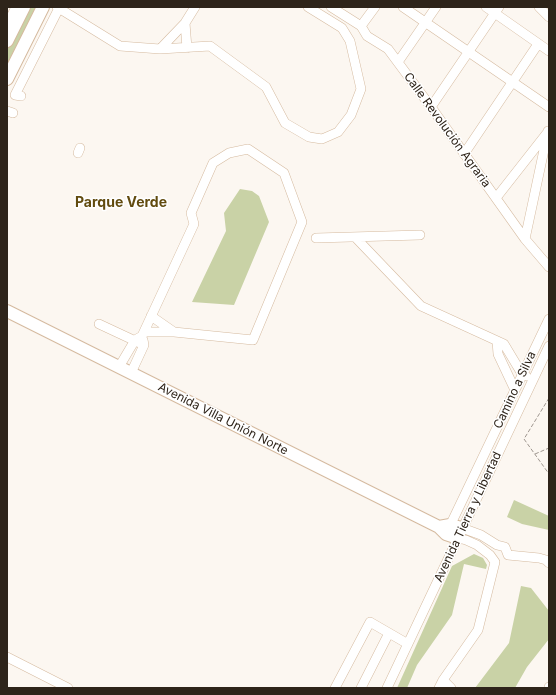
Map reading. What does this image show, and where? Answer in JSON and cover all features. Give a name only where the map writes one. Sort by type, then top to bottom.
[{"type":"main road","points":[[7,40],[24,7]]},
{"type":"main road","points":[[7,79],[44,7]]},
{"type":"main road","name":"Avenida Villa Unión Norte","points":[[7,311],[451,530]]},
{"type":"street","points":[[7,25],[16,7]]},
{"type":"street","points":[[56,7],[120,46],[160,49],[210,46],[266,87],[286,123],[309,137],[322,138],[338,132],[351,115],[361,89],[350,41],[342,28],[308,7]]},
{"type":"street","points":[[7,96],[56,7]]},
{"type":"street","points":[[21,96],[15,95],[56,7]]},
{"type":"street","points":[[160,49],[185,23],[195,7]]},
{"type":"street","name":"Calle Revolución Agraria","points":[[331,7],[360,26],[367,36],[388,49],[525,239],[549,267]]},
{"type":"street","points":[[360,26],[375,7]]},
{"type":"street","points":[[403,7],[549,107]]},
{"type":"street","points":[[398,62],[436,7]]},
{"type":"street","points":[[486,7],[497,10],[538,44],[549,51]]},
{"type":"street","points":[[538,7],[549,17]]},
{"type":"street","points":[[431,107],[497,10]]},
{"type":"street","points":[[185,23],[187,48]]},
{"type":"street","points":[[464,154],[538,44]]},
{"type":"street","points":[[496,198],[549,130]]},
{"type":"street","points":[[525,239],[549,130]]},
{"type":"street","points":[[98,324],[142,338],[174,332],[253,340],[302,222],[284,173],[248,149],[229,153],[213,163],[191,213],[194,224],[151,316],[142,338],[131,373]]},
{"type":"street","points":[[316,238],[420,235]]},
{"type":"street","points":[[355,237],[422,306],[504,344],[522,374],[533,379]]},
{"type":"street","points":[[151,316],[174,332]]},
{"type":"street","name":"Camino a Silva","points":[[451,530],[522,374],[549,319]]},
{"type":"street","points":[[119,367],[142,338]]},
{"type":"street","points":[[497,341],[498,354],[515,390]]},
{"type":"street","name":"Avenida Tierra y Libertad","points":[[387,688],[408,644],[451,530],[493,464],[549,346]]},
{"type":"street","points":[[508,407],[518,411]]},
{"type":"street","points":[[483,459],[493,464]]},
{"type":"street","points":[[451,530],[481,535],[498,545],[505,547],[508,555]]},
{"type":"street","points":[[451,530],[477,545],[492,558],[503,562],[508,555]]},
{"type":"street","points":[[451,688],[441,684],[478,630],[492,558],[492,548],[498,545]]},
{"type":"street","points":[[508,555],[539,558],[546,560],[549,563]]},
{"type":"street","points":[[335,688],[370,622],[408,644]]},
{"type":"street","points":[[361,688],[389,633]]},
{"type":"street","points":[[9,661],[68,688]]},
{"type":"path","points":[[549,398],[524,439],[549,474]]},
{"type":"path","points":[[535,454],[549,448]]},
{"type":"green space","points":[[25,7],[42,7],[7,77],[7,42]]},
{"type":"green space","points":[[240,189],[252,191],[259,196],[269,222],[234,305],[192,302],[226,231],[224,213]]},
{"type":"green space","points":[[514,500],[549,516],[549,530],[522,524],[507,517]]},
{"type":"green space","points":[[474,554],[483,558],[487,565],[486,569],[464,564],[452,615],[417,665],[407,688],[397,688],[452,566]]},
{"type":"green space","points":[[521,586],[531,588],[549,611],[549,639],[527,667],[515,688],[475,688],[509,643]]},
{"type":"district","name":"Parque Verde","points":[[121,203]]}]
